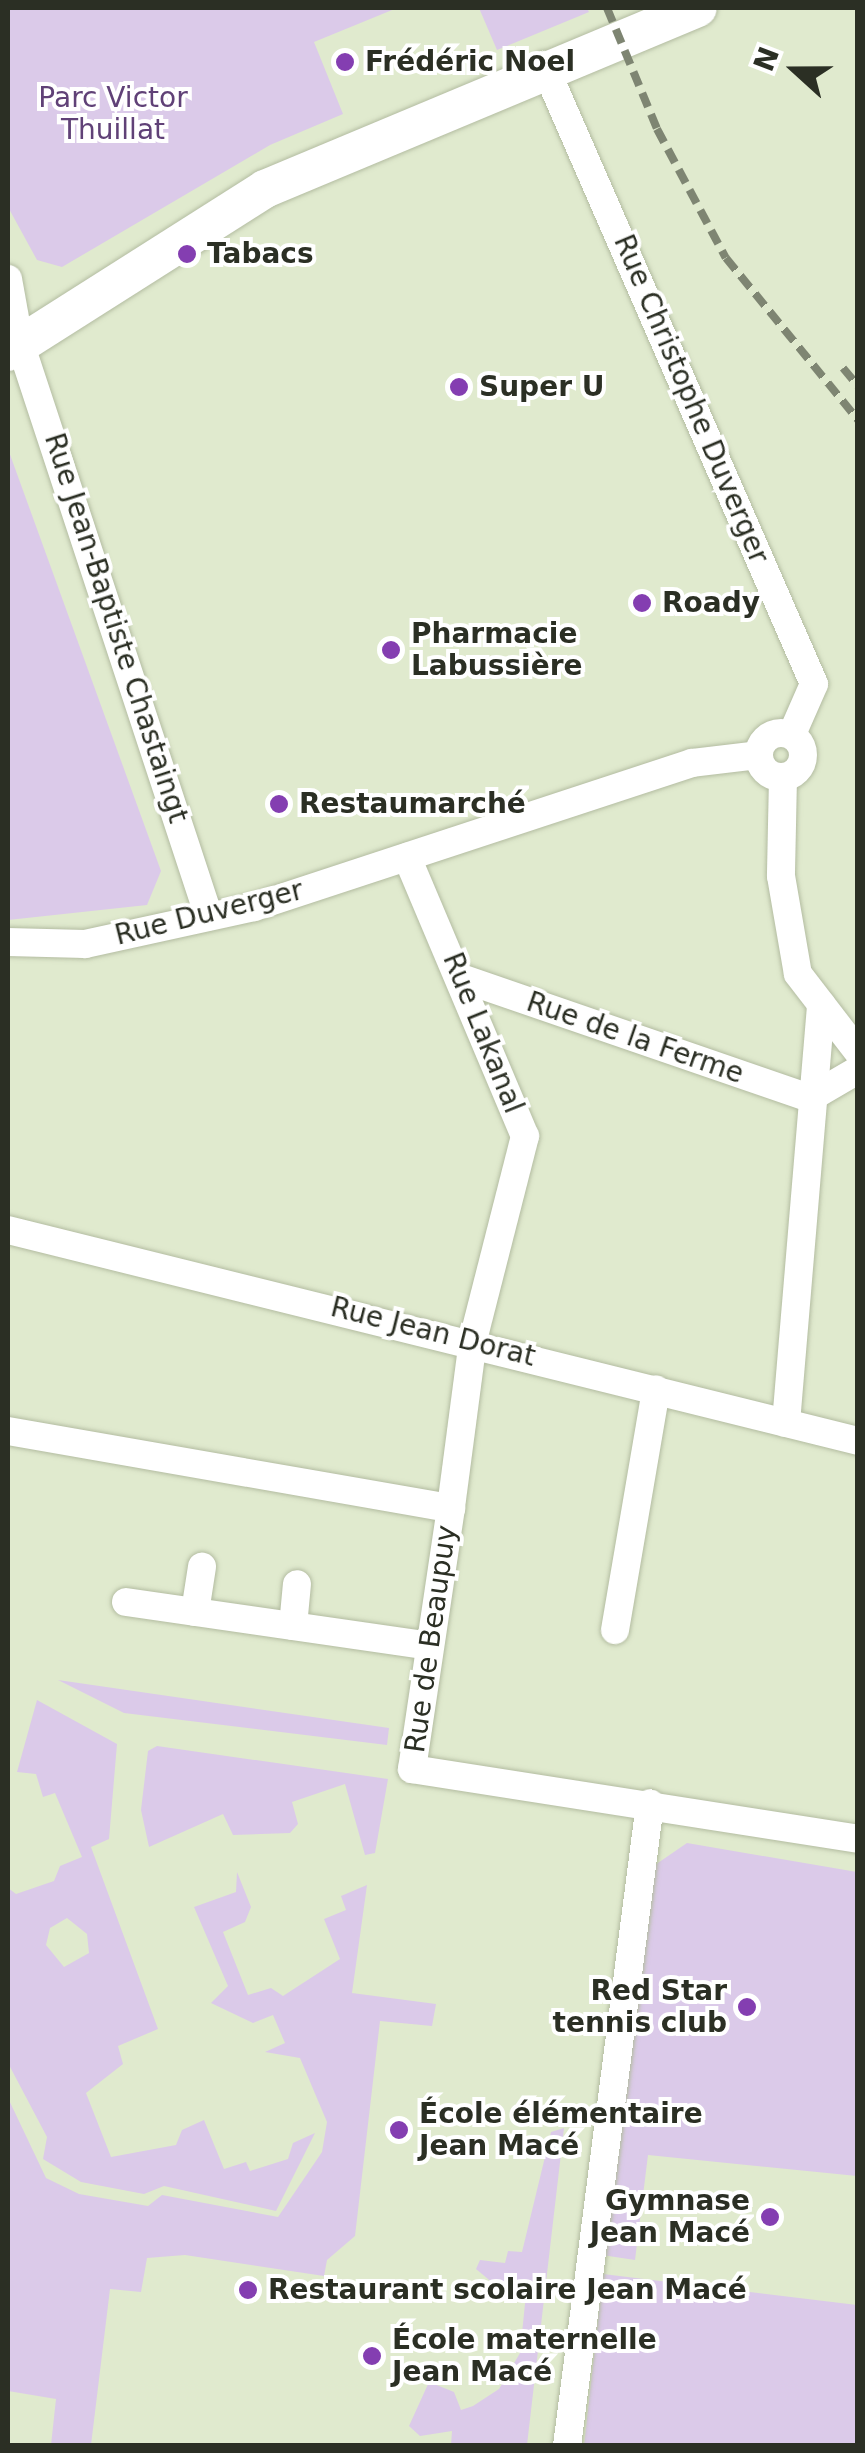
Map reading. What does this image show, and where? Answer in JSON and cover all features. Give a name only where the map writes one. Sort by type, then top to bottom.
[{"type":"street","points":[[11,341],[265,189],[544,65],[694,8]]},
{"type":"street","name":"Rue Christophe Duverger","points":[[544,65],[814,684],[792,734]]},
{"type":"street","name":"Rue Jean-Baptiste Chastaingt","points":[[8,279],[11,341],[209,918]]},
{"type":"street","points":[[407,857],[692,764],[759,754],[773,734],[792,734],[804,760],[783,778],[781,876],[798,974],[858,1052]]},
{"type":"street","points":[[759,754],[766,772],[783,778]]},
{"type":"street","name":"Rue Duverger","points":[[8,942],[85,944],[209,918],[407,857]]},
{"type":"street","name":"Rue Lakanal","points":[[407,857],[525,1136],[473,1340],[451,1508]]},
{"type":"street","name":"Rue de la Ferme","points":[[461,978],[810,1098]]},
{"type":"street","points":[[786,1422],[820,1004]]},
{"type":"street","points":[[810,1098],[858,1070]]},
{"type":"street","name":"Rue Jean Dorat","points":[[8,1230],[473,1340],[858,1441]]},
{"type":"street","points":[[615,1630],[656,1389]]},
{"type":"street","name":"Rue de Beaupuy","points":[[8,1431],[451,1508],[412,1769],[650,1803],[858,1839]]},
{"type":"street","points":[[195,1612],[202,1566]]},
{"type":"street","points":[[293,1626],[297,1584]]},
{"type":"street","points":[[126,1602],[430,1646]]},
{"type":"street","points":[[567,2446],[650,1803]]},
{"type":"green space","name":"Parc Victor Thuillat","points":[[8,8],[397,8],[314,42],[343,114],[270,145],[62,267],[37,260],[8,207]]},
{"type":"green space","points":[[479,8],[587,8],[589,12],[497,50]]},
{"type":"green space","points":[[8,449],[161,871],[147,905],[8,920]]},
{"type":"green space","points":[[58,1680],[389,1728],[387,1745],[124,1713]]},
{"type":"green space","points":[[37,1700],[117,1744],[109,1839],[91,1847],[158,2029],[118,2046],[123,2064],[86,2093],[111,2157],[176,2145],[182,2130],[204,2120],[224,2169],[246,2162],[250,2171],[288,2159],[293,2143],[315,2133],[276,2211],[164,2186],[144,2194],[81,2182],[43,2159],[47,2137],[8,2063],[8,1888],[16,1894],[54,1881],[60,1866],[82,1857],[55,1793],[43,1797],[36,1774],[17,1772]],"holes":[[[67,1918],[87,1934],[89,1953],[64,1967],[46,1945],[50,1928]]]},
{"type":"green space","points":[[157,1746],[388,1779],[375,1853],[365,1855],[345,1784],[292,1802],[298,1824],[290,1833],[233,1835],[223,1814],[149,1847],[141,1810],[148,1751]]},
{"type":"green space","name":"Red Star tennis club","points":[[687,1843],[857,1872],[857,2176],[648,2155],[635,2260],[602,2255],[652,1867]]},
{"type":"green space","points":[[237,1872],[251,1907],[245,1922],[223,1932],[248,1995],[271,1988],[283,1996],[340,1959],[324,1919],[346,1910],[341,1896],[367,1885],[352,1993],[436,2004],[432,2026],[380,2021],[355,2236],[327,2260],[324,2276],[185,2255],[147,2258],[141,2292],[110,2289],[91,2445],[51,2445],[56,2399],[8,2391],[8,2098],[46,2178],[79,2194],[148,2206],[162,2195],[278,2217],[322,2152],[327,2122],[300,2058],[265,2052],[285,2043],[273,2015],[253,2023],[211,2003],[228,1986],[194,1907],[236,1892]]},
{"type":"green space","points":[[564,2128],[527,2445],[451,2445],[452,2431],[420,2436],[409,2426],[429,2382],[454,2392],[461,2410],[499,2389],[520,2353],[527,2284],[494,2284],[476,2269],[480,2260],[505,2263],[508,2251],[522,2252],[551,2132]]},
{"type":"green space","points":[[603,2274],[857,2305],[857,2445],[584,2446]]},
{"type":"railway","points":[[607,8],[657,129],[726,258],[858,420]]},
{"type":"railway","points":[[843,368],[858,386]]},
{"type":"place","name":"Frédéric Noel","points":[[345,62]]},
{"type":"place","name":"Tabacs","points":[[187,254]]},
{"type":"place","name":"Super U","points":[[459,387]]},
{"type":"place","name":"Roady","points":[[642,603]]},
{"type":"place","name":"Pharmacie Labussière","points":[[391,650]]},
{"type":"place","name":"Restaumarché","points":[[279,804]]},
{"type":"place","name":"Red Star tennis club","points":[[747,2007]]},
{"type":"place","name":"École élémentaire Jean Macé","points":[[399,2130]]},
{"type":"place","name":"Gymnase Jean Macé","points":[[770,2217]]},
{"type":"place","name":"Restaurant scolaire Jean Macé","points":[[248,2290]]},
{"type":"place","name":"École maternelle Jean Macé","points":[[372,2356]]}]
